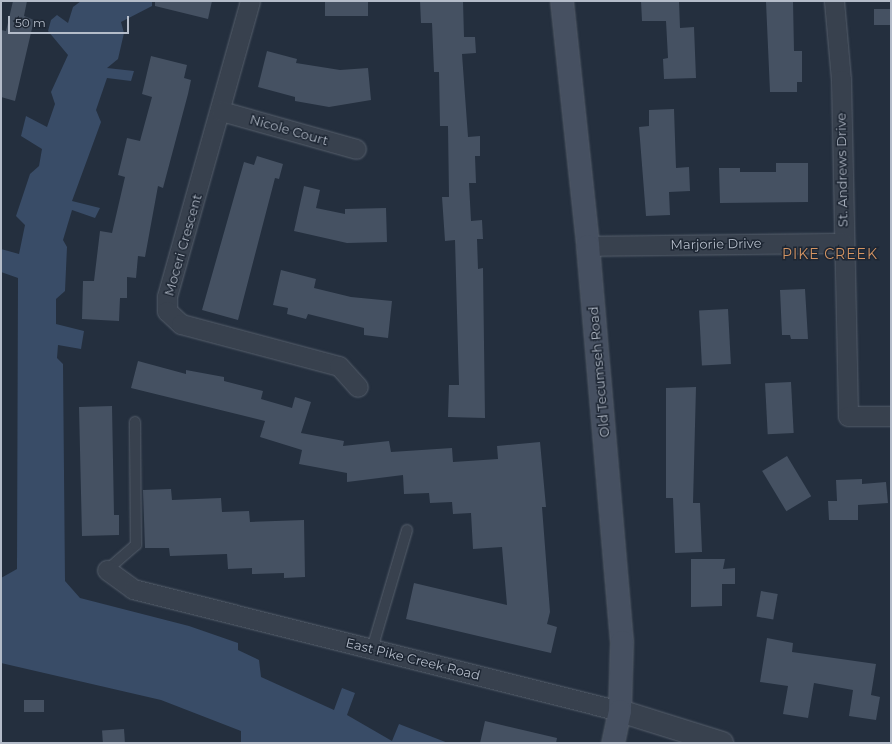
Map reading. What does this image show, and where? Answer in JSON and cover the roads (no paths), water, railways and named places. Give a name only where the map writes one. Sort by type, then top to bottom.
[{"type":"main road","name":"Old Tecumseh Road","points":[[562,1],[588,246],[622,642],[620,711],[613,743]]},
{"type":"street","name":"Moceri Crescent","points":[[250,1],[221,111],[167,297],[167,311],[182,324],[339,366],[358,387]]},
{"type":"street","name":"St. Andrews Drive","points":[[834,1],[842,80],[843,243],[848,416],[891,416]]},
{"type":"street","name":"Nicole Court","points":[[221,111],[356,149]]},
{"type":"street","name":"Marjorie Drive","points":[[588,246],[843,243]]},
{"type":"street","name":"East Pike Creek Road","points":[[107,570],[133,589],[620,711],[722,743]]},
{"type":"lane","points":[[107,570],[136,545],[135,422]]},
{"type":"lane","points":[[372,649],[407,530]]},
{"type":"water","points":[[81,1],[152,1],[152,6],[121,22],[124,33],[118,59],[107,68],[134,71],[131,81],[107,78],[96,110],[101,122],[72,201],[100,208],[95,218],[72,210],[63,240],[67,247],[65,291],[56,299],[56,324],[84,331],[81,349],[58,345],[57,358],[63,364],[65,581],[80,598],[189,626],[238,643],[238,650],[259,660],[261,677],[334,710],[342,688],[355,693],[347,715],[392,741],[399,724],[448,743],[241,743],[241,731],[161,700],[1,663],[1,578],[17,569],[18,278],[1,272],[1,249],[19,254],[25,225],[16,216],[30,174],[39,166],[42,149],[21,136],[26,116],[47,127],[55,104],[51,92],[68,55],[48,31],[51,20],[57,15],[68,23],[73,7]]},
{"type":"district","name":"PIKE CREEK","points":[[830,254]]}]
